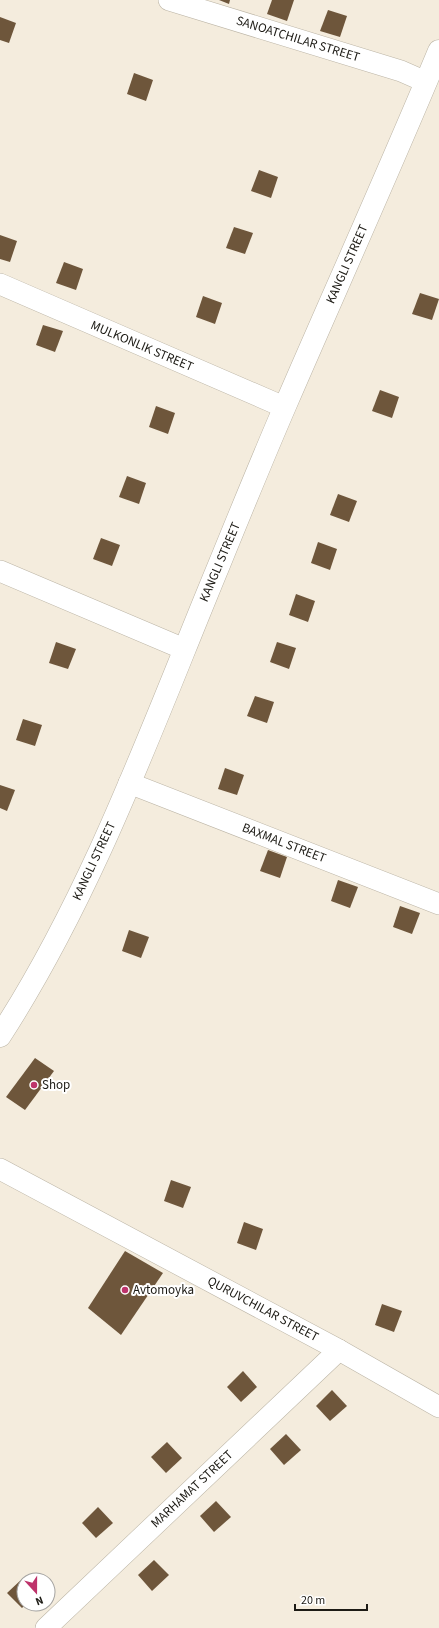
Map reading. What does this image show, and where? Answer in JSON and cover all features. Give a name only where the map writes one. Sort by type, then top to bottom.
[{"type":"street","name":"SANOATCHILAR STREET","points":[[169,0],[401,71],[426,82]]},
{"type":"street","name":"KANGLI STREET","points":[[0,1036],[48,957],[90,872],[129,783],[284,407],[439,51]]},
{"type":"street","name":"MULKONLIK STREET","points":[[0,284],[284,407]]},
{"type":"street","points":[[0,571],[184,649]]},
{"type":"street","name":"BAXMAL STREET","points":[[129,783],[439,904]]},
{"type":"street","name":"QURUVCHILAR STREET","points":[[0,1169],[339,1350],[439,1407]]},
{"type":"street","name":"MARHAMAT STREET","points":[[46,1628],[339,1350]]},
{"type":"building","points":[[219,0],[230,0],[229,4]]},
{"type":"building","points":[[272,0],[294,0],[287,21],[267,14]]},
{"type":"building","points":[[328,10],[347,16],[340,37],[320,31]]},
{"type":"building","points":[[0,17],[16,23],[9,43],[0,40]]},
{"type":"building","points":[[134,73],[153,80],[146,101],[127,94]]},
{"type":"building","points":[[259,170],[278,177],[271,198],[251,191]]},
{"type":"building","points":[[234,227],[253,233],[245,254],[226,248]]},
{"type":"building","points":[[0,235],[17,241],[10,262],[0,259]]},
{"type":"building","points":[[64,262],[83,269],[76,290],[56,283]]},
{"type":"building","points":[[420,293],[439,299],[432,320],[412,314]]},
{"type":"building","points":[[203,296],[222,303],[215,324],[196,317]]},
{"type":"building","points":[[43,325],[63,331],[55,352],[36,345]]},
{"type":"building","points":[[380,390],[399,397],[392,418],[372,411]]},
{"type":"building","points":[[156,406],[175,413],[168,434],[149,427]]},
{"type":"building","points":[[127,476],[146,483],[139,504],[119,497]]},
{"type":"building","points":[[338,494],[357,501],[349,522],[330,515]]},
{"type":"building","points":[[101,538],[120,545],[112,566],[93,559]]},
{"type":"building","points":[[318,542],[337,549],[330,570],[311,563]]},
{"type":"building","points":[[296,594],[315,601],[308,622],[289,615]]},
{"type":"building","points":[[56,642],[76,649],[68,669],[49,663]]},
{"type":"building","points":[[277,642],[296,648],[289,669],[270,662]]},
{"type":"building","points":[[255,696],[274,702],[267,723],[247,716]]},
{"type":"building","points":[[23,719],[42,725],[35,746],[16,740]]},
{"type":"building","points":[[225,768],[244,775],[237,795],[218,789]]},
{"type":"building","points":[[0,785],[15,790],[7,811],[0,808]]},
{"type":"building","points":[[268,850],[287,857],[280,878],[260,871]]},
{"type":"building","points":[[338,880],[358,887],[350,908],[331,901]]},
{"type":"building","points":[[400,906],[420,913],[412,934],[393,927]]},
{"type":"building","points":[[129,930],[149,937],[141,958],[122,951]]},
{"type":"building","points":[[35,1058],[54,1071],[25,1110],[6,1097]]},
{"type":"building","points":[[171,1180],[191,1187],[183,1208],[164,1201]]},
{"type":"building","points":[[244,1222],[263,1229],[256,1250],[237,1243]]},
{"type":"building","name":"Avtomoyka","points":[[125,1251],[163,1273],[121,1335],[88,1308]]},
{"type":"building","points":[[382,1304],[402,1311],[394,1332],[375,1325]]},
{"type":"building","points":[[243,1371],[257,1387],[241,1402],[227,1387]]},
{"type":"building","points":[[332,1390],[347,1406],[330,1421],[316,1406]]},
{"type":"building","points":[[286,1434],[301,1450],[284,1465],[270,1449]]},
{"type":"building","points":[[167,1442],[182,1458],[166,1473],[151,1457]]},
{"type":"building","points":[[216,1501],[231,1517],[214,1532],[200,1516]]},
{"type":"building","points":[[98,1507],[113,1523],[96,1538],[82,1523]]},
{"type":"building","points":[[154,1560],[169,1575],[152,1591],[138,1575]]},
{"type":"building","points":[[16,1585],[16,1602],[7,1593]]},
{"type":"place","name":"Shop","points":[[34,1085]]},
{"type":"place","name":"Avtomoyka","points":[[125,1290]]}]
